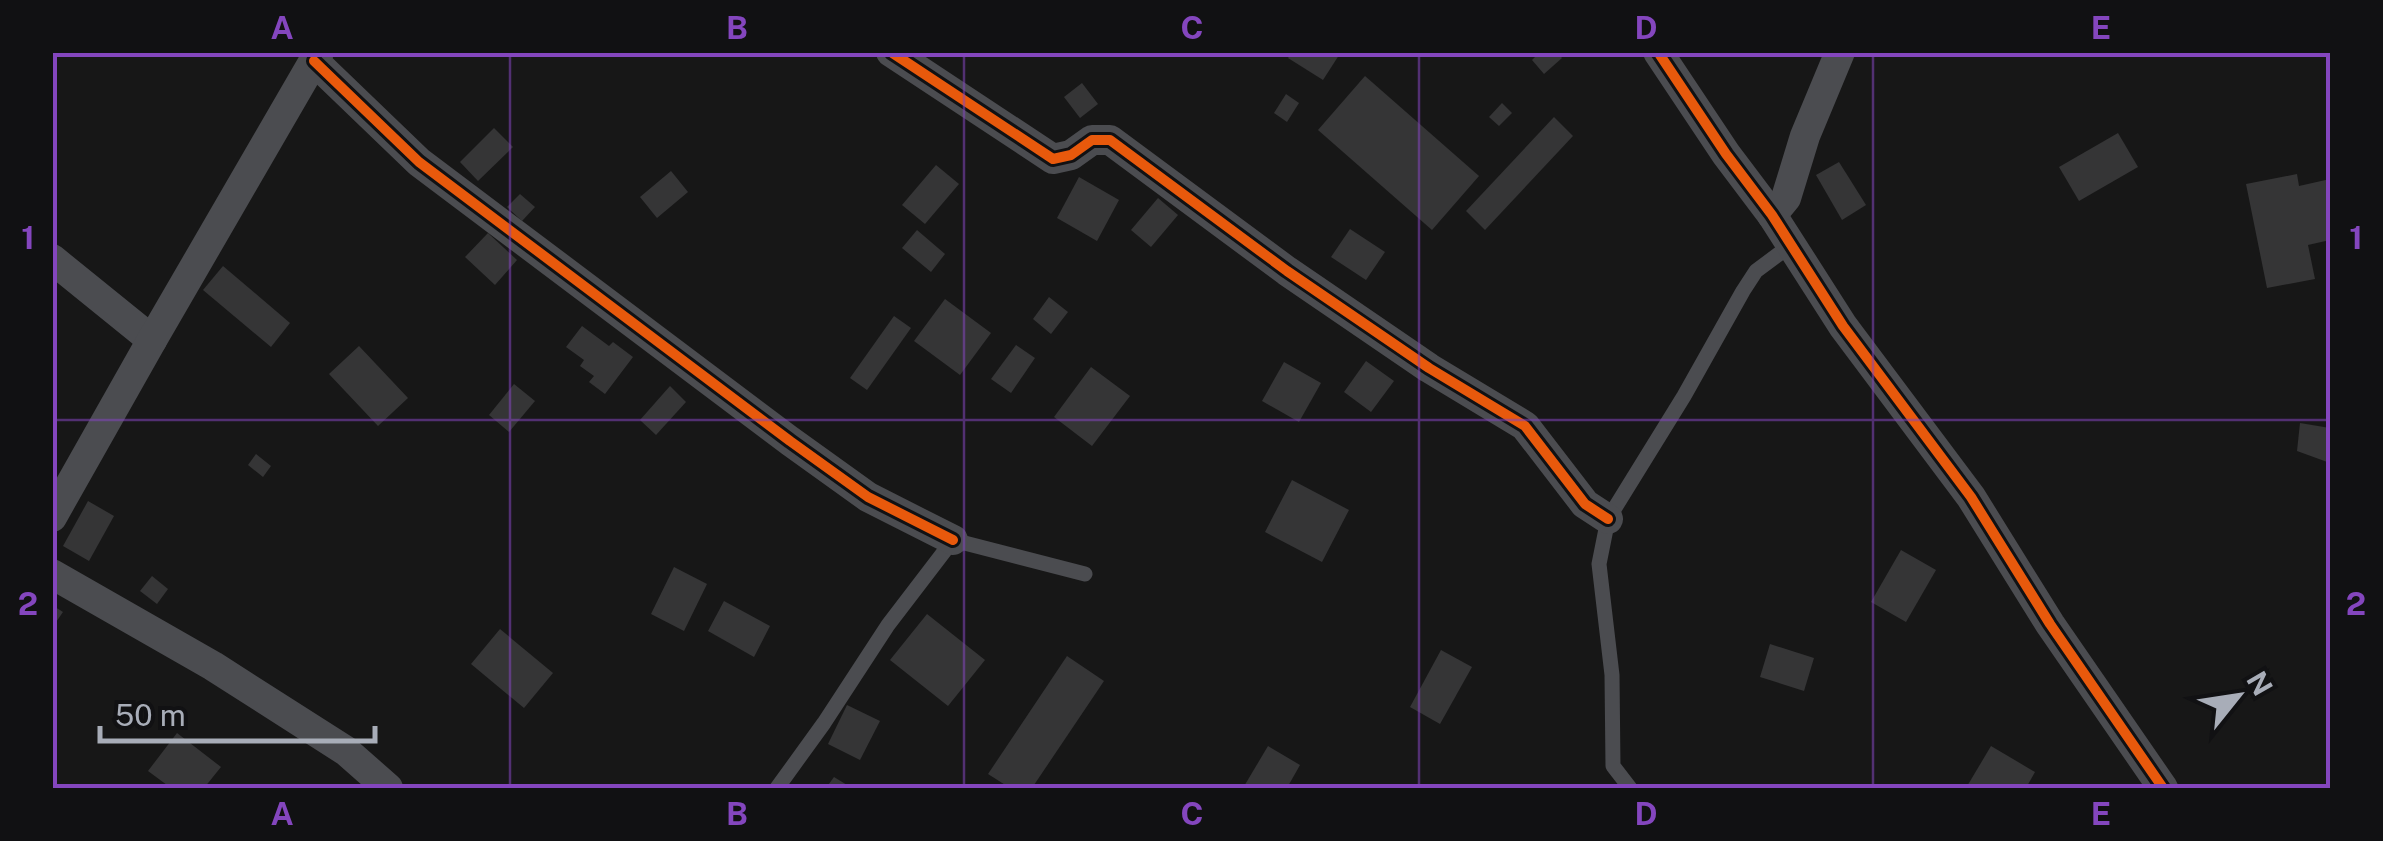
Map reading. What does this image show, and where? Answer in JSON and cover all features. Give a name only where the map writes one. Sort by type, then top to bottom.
[{"type":"street","points":[[891,52],[1054,159],[1071,154],[1092,140],[1110,140],[1318,292],[1429,368],[1525,426],[1584,504],[1608,519]]},
{"type":"street","points":[[1658,52],[1772,215],[1843,326],[1971,497],[2050,624],[2163,788]]},
{"type":"street","points":[[1772,215],[1786,198],[1805,136],[1840,52]]},
{"type":"street","points":[[57,499],[316,57],[418,162],[868,497],[953,540]]},
{"type":"street","points":[[52,259],[152,340]]},
{"type":"street","points":[[52,574],[213,666],[346,751],[388,788]]},
{"type":"lane","points":[[1630,788],[1612,766],[1612,674],[1599,564],[1608,519],[1756,271],[1791,245]]},
{"type":"lane","points":[[777,788],[888,625],[953,540],[1085,574]]},
{"type":"building","points":[[1292,52],[1341,52],[1323,80],[1288,58]]},
{"type":"building","points":[[1540,52],[1557,52],[1562,58],[1544,74],[1532,60]]},
{"type":"building","points":[[1365,76],[1479,176],[1432,230],[1318,130]]},
{"type":"building","points":[[1082,83],[1098,104],[1080,118],[1064,97]]},
{"type":"building","points":[[1286,94],[1299,103],[1287,122],[1274,113]]},
{"type":"building","points":[[1502,103],[1512,113],[1499,126],[1489,117]]},
{"type":"building","points":[[1554,117],[1573,136],[1485,230],[1466,211]]},
{"type":"building","points":[[494,128],[513,147],[478,181],[460,162]]},
{"type":"building","points":[[2118,133],[2138,167],[2079,201],[2059,167]]},
{"type":"building","points":[[1839,162],[1866,205],[1842,220],[1816,175]]},
{"type":"building","points":[[936,165],[959,184],[925,224],[902,205]]},
{"type":"building","points":[[671,171],[688,192],[657,218],[640,197]]},
{"type":"building","points":[[2297,174],[2299,186],[2330,179],[2330,240],[2308,245],[2315,279],[2267,288],[2246,184]]},
{"type":"building","points":[[1079,177],[1119,200],[1097,241],[1057,218]]},
{"type":"building","points":[[520,194],[535,207],[522,221],[507,207]]},
{"type":"building","points":[[1158,198],[1178,215],[1151,247],[1131,230]]},
{"type":"building","points":[[1350,229],[1385,252],[1366,280],[1331,257]]},
{"type":"building","points":[[917,230],[945,254],[931,272],[902,248]]},
{"type":"building","points":[[488,233],[517,260],[495,285],[465,257]]},
{"type":"building","points":[[223,266],[290,323],[271,347],[203,290]]},
{"type":"building","points":[[1049,297],[1068,312],[1051,334],[1033,319]]},
{"type":"building","points":[[945,299],[991,333],[960,375],[914,341]]},
{"type":"building","points":[[894,316],[911,328],[867,390],[850,378]]},
{"type":"building","points":[[582,326],[609,346],[613,342],[633,357],[605,394],[589,382],[594,376],[580,366],[584,360],[566,347]]},
{"type":"building","points":[[1016,345],[1035,358],[1011,393],[991,379]]},
{"type":"building","points":[[359,346],[408,398],[378,426],[329,374]]},
{"type":"building","points":[[1366,361],[1394,381],[1371,412],[1344,392]]},
{"type":"building","points":[[1284,362],[1321,383],[1299,422],[1262,401]]},
{"type":"building","points":[[1091,367],[1130,396],[1092,446],[1054,417]]},
{"type":"building","points":[[514,384],[535,401],[509,432],[489,415]]},
{"type":"building","points":[[670,386],[686,402],[656,435],[640,420]]},
{"type":"building","points":[[2300,423],[2330,428],[2330,463],[2297,451]]},
{"type":"building","points":[[256,454],[271,466],[263,477],[248,465]]},
{"type":"building","points":[[1292,480],[1349,510],[1322,562],[1265,532]]},
{"type":"building","points":[[88,501],[114,516],[89,561],[63,546]]},
{"type":"building","points":[[1901,550],[1936,570],[1906,622],[1871,602]]},
{"type":"building","points":[[674,567],[707,584],[684,631],[651,614]]},
{"type":"building","points":[[152,576],[168,589],[157,604],[140,591]]},
{"type":"building","points":[[724,601],[770,626],[754,657],[708,631]]},
{"type":"building","points":[[52,605],[63,612],[52,628]]},
{"type":"building","points":[[927,614],[985,660],[948,706],[890,660]]},
{"type":"building","points":[[500,629],[553,673],[524,708],[471,664]]},
{"type":"building","points":[[1770,644],[1814,658],[1804,691],[1760,677]]},
{"type":"building","points":[[1441,650],[1472,667],[1440,724],[1410,707]]},
{"type":"building","points":[[1067,656],[1104,681],[1032,788],[1010,788],[988,774]]},
{"type":"building","points":[[847,705],[880,721],[860,760],[828,744]]},
{"type":"building","points":[[177,733],[221,767],[204,788],[171,788],[148,771]]},
{"type":"building","points":[[1268,746],[1300,765],[1287,788],[1243,788]]},
{"type":"building","points":[[1991,746],[2035,772],[2026,788],[1966,788]]},
{"type":"building","points":[[834,777],[852,788],[826,788]]},
{"type":"cycle path","points":[[891,52],[1053,159],[1071,155],[1092,140],[1110,140],[1287,271],[1429,368],[1525,426],[1585,504],[1608,519]]},
{"type":"cycle path","points":[[1658,52],[1772,215],[1843,326],[1971,497],[2050,624],[2163,788]]},
{"type":"cycle path","points":[[314,61],[419,162],[790,441],[868,497],[953,540]]}]
